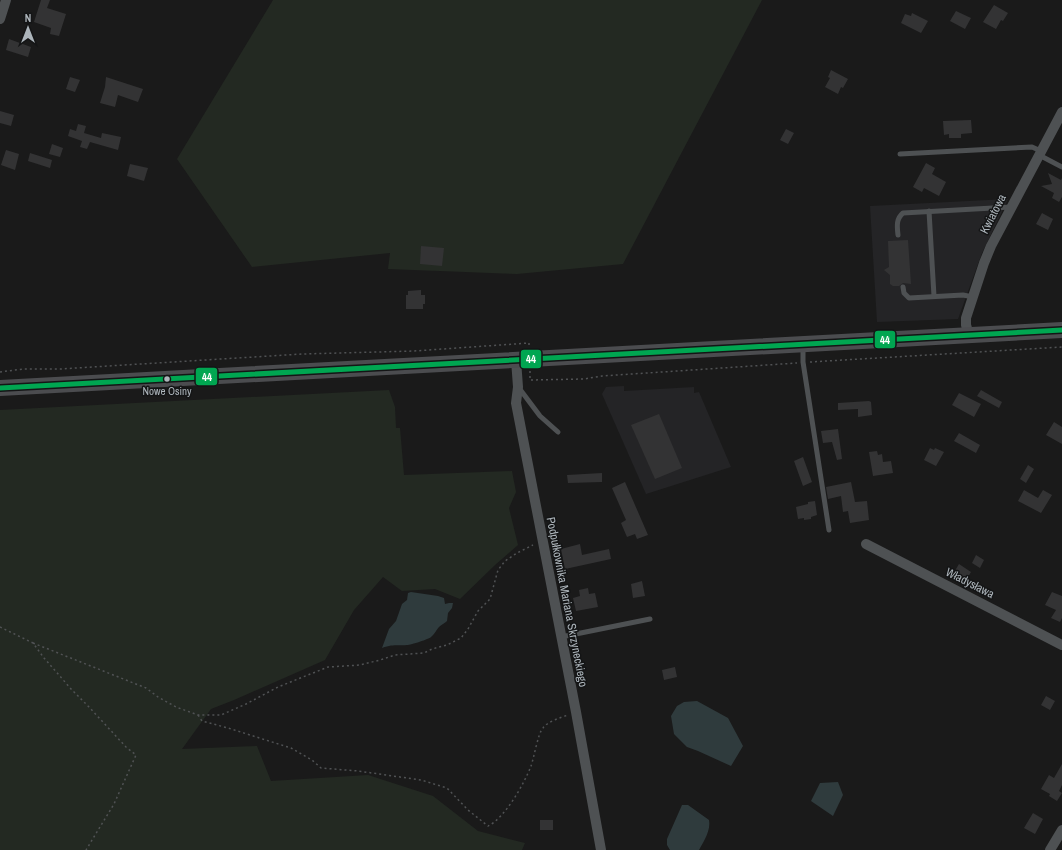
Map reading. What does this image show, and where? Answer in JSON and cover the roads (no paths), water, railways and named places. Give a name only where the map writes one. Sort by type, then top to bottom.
[{"type":"main road","points":[[0,388],[1062,330]]},
{"type":"street","points":[[0,19],[6,0]]},
{"type":"street","name":"Kwiatowa","points":[[970,335],[966,325],[966,318],[991,246],[1062,112]]},
{"type":"street","name":"Podpułkownika Mariana Skrzyneckiego","points":[[516,360],[518,387],[516,403],[576,712],[601,850]]},
{"type":"street","name":"Władysława","points":[[866,544],[1062,645]]},
{"type":"street","points":[[1050,850],[1062,830]]},
{"type":"lane","points":[[900,154],[1032,147],[1062,167]]},
{"type":"lane","points":[[898,236],[897,221],[899,216],[903,213],[1011,207]]},
{"type":"lane","points":[[929,211],[934,296]]},
{"type":"lane","points":[[904,287],[904,293],[910,298],[963,295],[973,297]]},
{"type":"lane","points":[[803,344],[803,362],[829,530]]},
{"type":"lane","points":[[518,387],[540,416],[558,432]]},
{"type":"lane","points":[[561,637],[650,619]]},
{"type":"place","name":"Nowe Osiny","points":[[167,379]]}]
